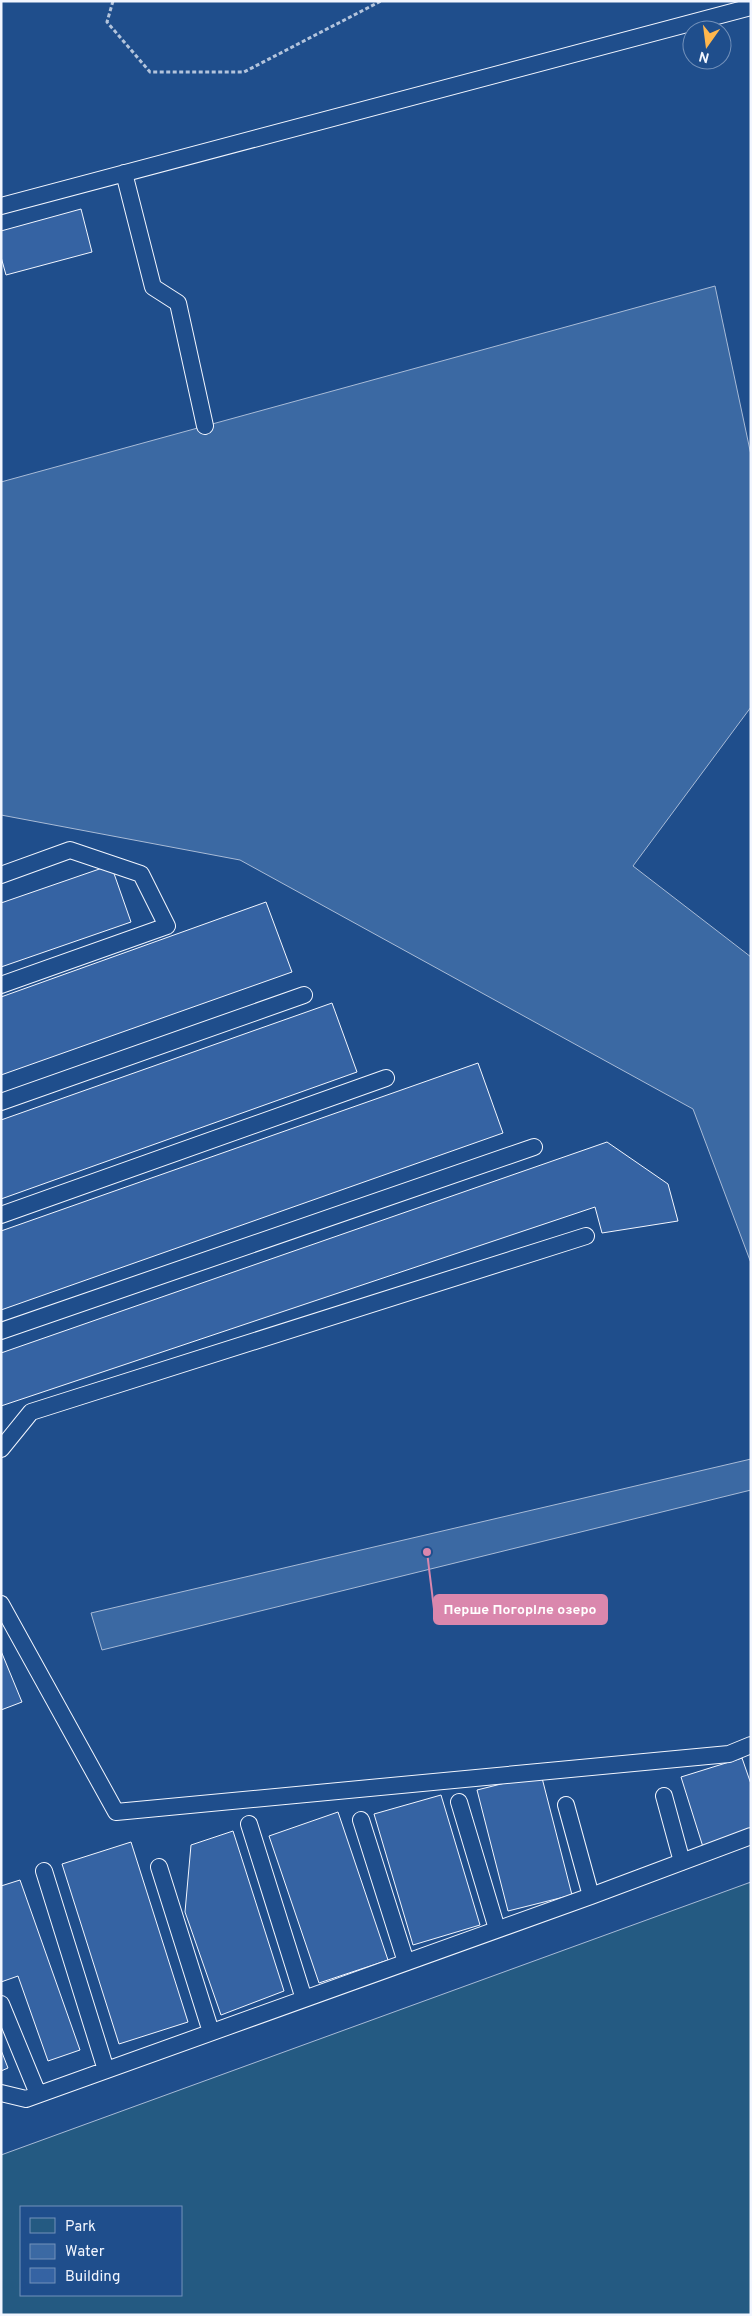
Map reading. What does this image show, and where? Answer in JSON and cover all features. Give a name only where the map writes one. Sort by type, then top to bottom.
[{"type":"lane","points":[[1,206],[751,7]]},
{"type":"lane","points":[[124,174],[153,287],[178,303],[205,426]]},
{"type":"lane","points":[[1,875],[70,850],[142,874],[167,926],[1,984]]},
{"type":"lane","points":[[1,1102],[304,996]]},
{"type":"lane","points":[[1,1215],[386,1078]]},
{"type":"lane","points":[[1,1331],[534,1147]]},
{"type":"lane","points":[[1,1449],[31,1412],[586,1236]]},
{"type":"lane","points":[[1,1604],[116,1812],[729,1754],[751,1745]]},
{"type":"lane","points":[[664,1796],[682,1862]]},
{"type":"lane","points":[[459,1802],[497,1929]]},
{"type":"lane","points":[[566,1805],[591,1896]]},
{"type":"lane","points":[[361,1820],[406,1962]]},
{"type":"lane","points":[[250,1824],[304,1999]]},
{"type":"lane","points":[[1,2093],[26,2099],[591,1896],[751,1836]]},
{"type":"lane","points":[[159,1867],[211,2032]]},
{"type":"lane","points":[[44,1872],[106,2070]]},
{"type":"lane","points":[[1,2004],[38,2094]]},
{"type":"path","points":[[113,1],[107,22],[150,72],[244,72],[381,1]]},
{"type":"green space","points":[[751,1882],[751,2315],[1,2315],[1,2155]]},
{"type":"water","points":[[715,286],[751,455],[751,707],[633,866],[751,957],[751,1263],[693,1109],[240,860],[1,815],[1,482]]},
{"type":"water","points":[[751,1459],[751,1490],[102,1650],[91,1613]]},
{"type":"building","points":[[81,209],[92,252],[6,275],[1,257],[1,231]]},
{"type":"building","points":[[111,865],[131,922],[1,967],[1,903]]},
{"type":"building","points":[[266,902],[292,972],[1,1075],[1,997]]},
{"type":"building","points":[[332,1003],[357,1072],[1,1199],[1,1120]]},
{"type":"building","points":[[478,1063],[503,1133],[1,1310],[1,1231]]},
{"type":"building","points":[[607,1142],[668,1184],[678,1221],[602,1233],[595,1207],[1,1406],[1,1353]]},
{"type":"building","points":[[1,1651],[22,1702],[1,1710]]},
{"type":"building","points":[[742,1758],[751,1784],[751,1832],[703,1847],[681,1777]]},
{"type":"building","points":[[541,1774],[572,1895],[508,1911],[477,1790]]},
{"type":"building","points":[[441,1795],[480,1925],[413,1945],[374,1814]]},
{"type":"building","points":[[338,1812],[388,1960],[319,1983],[269,1836]]},
{"type":"building","points":[[233,1831],[284,1991],[221,2015],[185,1912],[191,1845]]},
{"type":"building","points":[[131,1842],[188,2022],[119,2044],[62,1864]]},
{"type":"building","points":[[20,1880],[80,2050],[48,2061],[18,1976],[1,1982],[1,1886]]},
{"type":"building","points":[[1,2050],[8,2068],[1,2071]]},
{"type":"place","name":"Перше Погоріле озеро","points":[[427,1552]]}]
